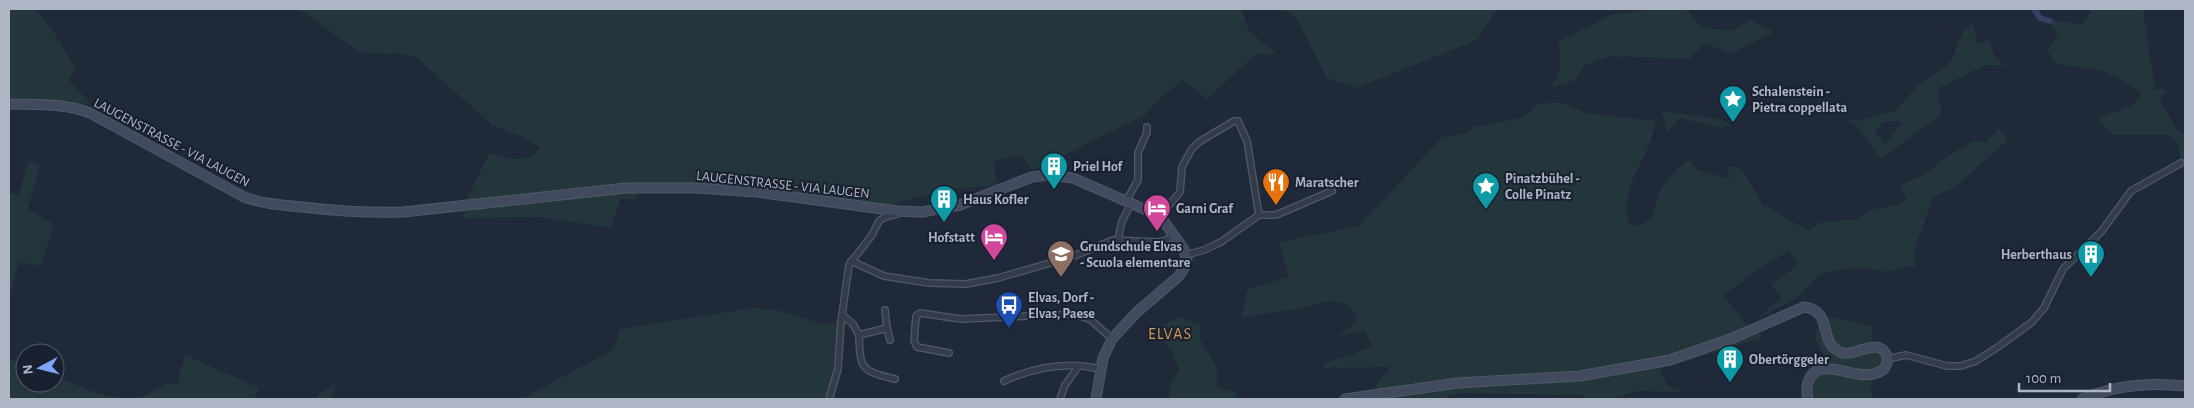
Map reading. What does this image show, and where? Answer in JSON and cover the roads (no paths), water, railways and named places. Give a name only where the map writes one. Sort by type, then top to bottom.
[{"type":"street","name":"LAUGENSTRASSE - VIA LAUGEN","points":[[9,104],[77,108],[103,120],[234,193],[256,201],[332,210],[377,213],[626,188],[697,188],[757,192],[897,211],[922,212],[945,209],[1032,177],[1049,175],[1073,178],[1160,216]]},
{"type":"street","points":[[1096,399],[1100,369],[1112,339],[1127,322],[1179,276],[1186,262],[1186,255],[1160,216],[1180,192],[1182,166],[1190,150],[1199,142],[1234,121],[1241,124],[1247,141],[1259,215]]},
{"type":"street","points":[[1118,240],[1122,221],[1138,180],[1138,153],[1148,132],[1147,127]]},
{"type":"street","points":[[1888,359],[1906,355],[1953,366],[1976,361],[1991,352],[2032,322],[2044,308],[2063,269],[2101,232],[2131,191],[2181,163]]},
{"type":"street","points":[[1186,255],[1204,250],[1221,242],[1259,215],[1276,215],[1332,191]]},
{"type":"street","points":[[877,208],[879,221]]},
{"type":"street","points":[[830,399],[838,369],[847,271],[852,261],[872,235],[879,221],[885,217],[897,214],[897,211]]},
{"type":"street","points":[[852,261],[884,276],[929,283],[966,284],[998,278],[1074,256],[1118,240],[1157,242],[1174,235]]},
{"type":"street","points":[[1345,399],[1458,383],[1580,376],[1670,360],[1740,335],[1798,309],[1810,308],[1821,315],[1832,346],[1839,352],[1852,354],[1872,347],[1878,347],[1886,354],[1888,359],[1884,369],[1872,374],[1854,374],[1824,369],[1816,371],[1807,382],[1808,399]]},
{"type":"street","points":[[886,310],[890,340]]},
{"type":"street","points":[[949,353],[917,347],[914,341],[916,316],[920,313],[961,319],[1075,314],[1091,320],[1112,339]]},
{"type":"street","points":[[842,315],[853,324],[859,335],[860,361],[866,369],[876,375],[895,379]]},
{"type":"street","points":[[859,335],[887,328]]},
{"type":"street","points":[[1004,381],[1042,367],[1063,365],[1100,369]]},
{"type":"street","points":[[1060,399],[1065,385],[1078,367]]},
{"type":"street","points":[[2082,399],[2123,386],[2141,384],[2185,386]]},
{"type":"street","points":[[2168,385],[2185,391]]},
{"type":"waterway","points":[[2034,9],[2040,18],[2050,21]]},
{"type":"place","name":"Schalenstein - Pietra coppellata","points":[[1733,123]]},
{"type":"place","name":"Priel Hof","points":[[1054,190]]},
{"type":"place","name":"Maratscher","points":[[1276,206]]},
{"type":"place","name":"Pinatzbühel - Colle Pinatz","points":[[1486,210]]},
{"type":"place","name":"Haus Kofler","points":[[944,223]]},
{"type":"place","name":"Garni Graf","points":[[1157,232]]},
{"type":"place","name":"Hofstatt","points":[[994,261]]},
{"type":"place","name":"Grundschule Elvas - Scuola elementare","points":[[1061,278]]},
{"type":"place","name":"Herberthaus","points":[[2091,278]]},
{"type":"place","name":"Elvas, Dorf - Elvas, Paese","points":[[1009,329]]},
{"type":"place","name":"Obertörggeler","points":[[1730,383]]},
{"type":"district","name":"ELVAS","points":[[1170,333]]}]
